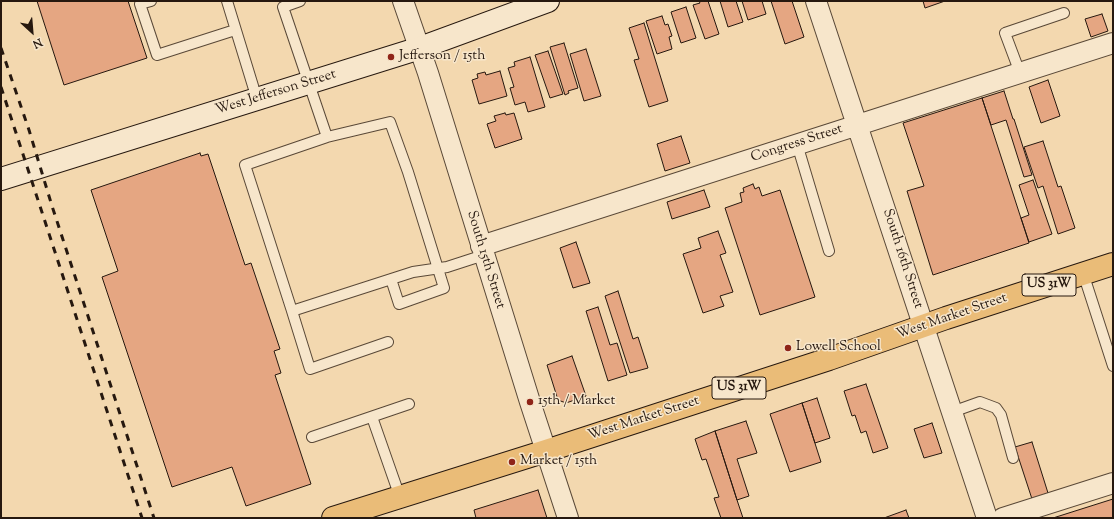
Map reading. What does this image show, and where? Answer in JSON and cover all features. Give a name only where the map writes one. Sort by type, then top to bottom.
[{"type":"main road","name":"West Market Street","points":[[333,518],[546,452],[814,364],[946,318],[1113,264]]},
{"type":"street","name":"South 15th Street","points":[[403,1],[420,48],[568,518]]},
{"type":"street","name":"South 16th Street","points":[[816,1],[987,518]]},
{"type":"street","name":"West Jefferson Street","points":[[1,180],[420,48],[539,2]]},
{"type":"street","name":"Congress Street","points":[[483,250],[797,144],[1113,43]]},
{"type":"street","points":[[1003,518],[1113,483]]},
{"type":"lane","points":[[151,1],[140,4],[157,55],[235,30]]},
{"type":"lane","points":[[227,1],[258,99]]},
{"type":"lane","points":[[300,1],[282,4],[327,137]]},
{"type":"lane","points":[[1020,73],[1005,33],[1064,13]]},
{"type":"lane","points":[[388,342],[310,369],[245,165],[327,137],[390,122],[408,172],[444,288],[399,304],[391,279]]},
{"type":"lane","points":[[797,144],[829,251]]},
{"type":"lane","points":[[292,311],[413,272],[448,267],[483,250]]},
{"type":"lane","points":[[1083,273],[1109,342],[1113,366]]},
{"type":"lane","points":[[952,412],[980,402],[996,408],[1001,414],[1013,458]]},
{"type":"lane","points":[[312,436],[409,404]]},
{"type":"lane","points":[[372,417],[400,497]]},
{"type":"building","points":[[37,1],[128,1],[147,58],[64,85]]},
{"type":"building","points":[[699,1],[708,1],[719,34],[705,39],[693,5],[700,3]]},
{"type":"building","points":[[720,1],[736,1],[743,22],[728,27]]},
{"type":"building","points":[[742,1],[762,1],[766,14],[748,20]]},
{"type":"building","points":[[771,1],[792,1],[804,37],[785,44]]},
{"type":"building","points":[[923,1],[945,1],[925,8]]},
{"type":"building","points":[[686,7],[696,38],[681,43],[671,12]]},
{"type":"building","points":[[1102,14],[1108,31],[1091,37],[1085,19]]},
{"type":"building","points":[[662,16],[665,25],[668,24],[672,36],[669,37],[672,49],[657,54],[646,21]]},
{"type":"building","points":[[644,23],[668,101],[649,107],[634,60],[639,59],[629,28]]},
{"type":"building","points":[[564,43],[578,88],[568,91],[569,93],[565,95],[550,47]]},
{"type":"building","points":[[586,49],[601,96],[584,101],[570,54]]},
{"type":"building","points":[[548,51],[563,94],[550,98],[535,55]]},
{"type":"building","points":[[530,57],[545,107],[528,112],[525,102],[515,105],[510,88],[514,87],[508,68],[515,66],[514,62]]},
{"type":"building","points":[[500,71],[507,96],[479,104],[472,80],[478,78],[477,74],[485,72],[486,75]]},
{"type":"building","points":[[1048,80],[1060,116],[1041,123],[1029,87]]},
{"type":"building","points":[[1004,91],[1032,175],[1024,177],[1006,120],[991,125],[982,98]]},
{"type":"building","points":[[982,98],[1029,243],[933,275],[907,191],[924,186],[903,123]]},
{"type":"building","points":[[505,113],[506,115],[514,113],[522,139],[495,148],[487,124],[496,121],[494,116]]},
{"type":"building","points":[[681,136],[690,163],[665,171],[657,144]]},
{"type":"building","points":[[1043,141],[1058,187],[1061,186],[1075,228],[1058,234],[1043,186],[1038,188],[1024,147]]},
{"type":"building","points":[[200,153],[201,156],[208,154],[245,265],[251,263],[280,349],[274,351],[281,373],[275,375],[311,484],[246,506],[232,467],[172,487],[102,277],[118,271],[91,190]]},
{"type":"building","points":[[1033,180],[1052,234],[1029,242],[1021,218],[1029,215],[1019,185]]},
{"type":"building","points":[[753,184],[755,189],[759,187],[762,196],[780,190],[815,297],[760,315],[725,208],[742,202],[740,193],[744,192],[743,188]]},
{"type":"building","points":[[704,190],[710,207],[672,219],[667,202]]},
{"type":"building","points":[[718,231],[726,253],[720,255],[733,292],[720,296],[724,306],[703,313],[683,254],[701,248],[698,238]]},
{"type":"building","points":[[576,242],[590,283],[573,288],[560,248]]},
{"type":"building","points":[[618,291],[633,339],[638,337],[648,368],[630,373],[605,296]]},
{"type":"building","points":[[598,307],[610,345],[617,343],[627,375],[608,381],[586,311]]},
{"type":"building","points":[[572,356],[586,396],[566,403],[558,400],[547,365]]},
{"type":"building","points":[[866,384],[888,448],[873,453],[866,431],[861,433],[855,415],[852,416],[844,391]]},
{"type":"building","points":[[817,398],[830,438],[815,443],[802,403]]},
{"type":"building","points":[[802,403],[821,462],[790,472],[770,414]]},
{"type":"building","points":[[746,421],[757,453],[737,459],[749,496],[737,500],[715,431]]},
{"type":"building","points":[[932,423],[942,453],[924,458],[914,429]]},
{"type":"building","points":[[715,431],[743,518],[721,518],[714,498],[719,497],[706,459],[702,460],[695,439]]},
{"type":"building","points":[[1032,442],[1048,493],[1032,499],[1015,447]]},
{"type":"building","points":[[538,490],[547,518],[476,518],[474,510]]},
{"type":"building","points":[[1113,499],[1113,518],[1053,518]]},
{"type":"building","points":[[906,510],[909,518],[884,518]]},
{"type":"railway","points":[[1,48],[29,130],[52,206],[154,518]]},
{"type":"railway","points":[[1,87],[142,518]]},
{"type":"place","name":"Jefferson / 15th","points":[[391,57]]},
{"type":"place","name":"Lowell School","points":[[788,348]]},
{"type":"place","name":"15th / Market","points":[[530,402]]},
{"type":"place","name":"Market / 15th","points":[[512,462]]}]
